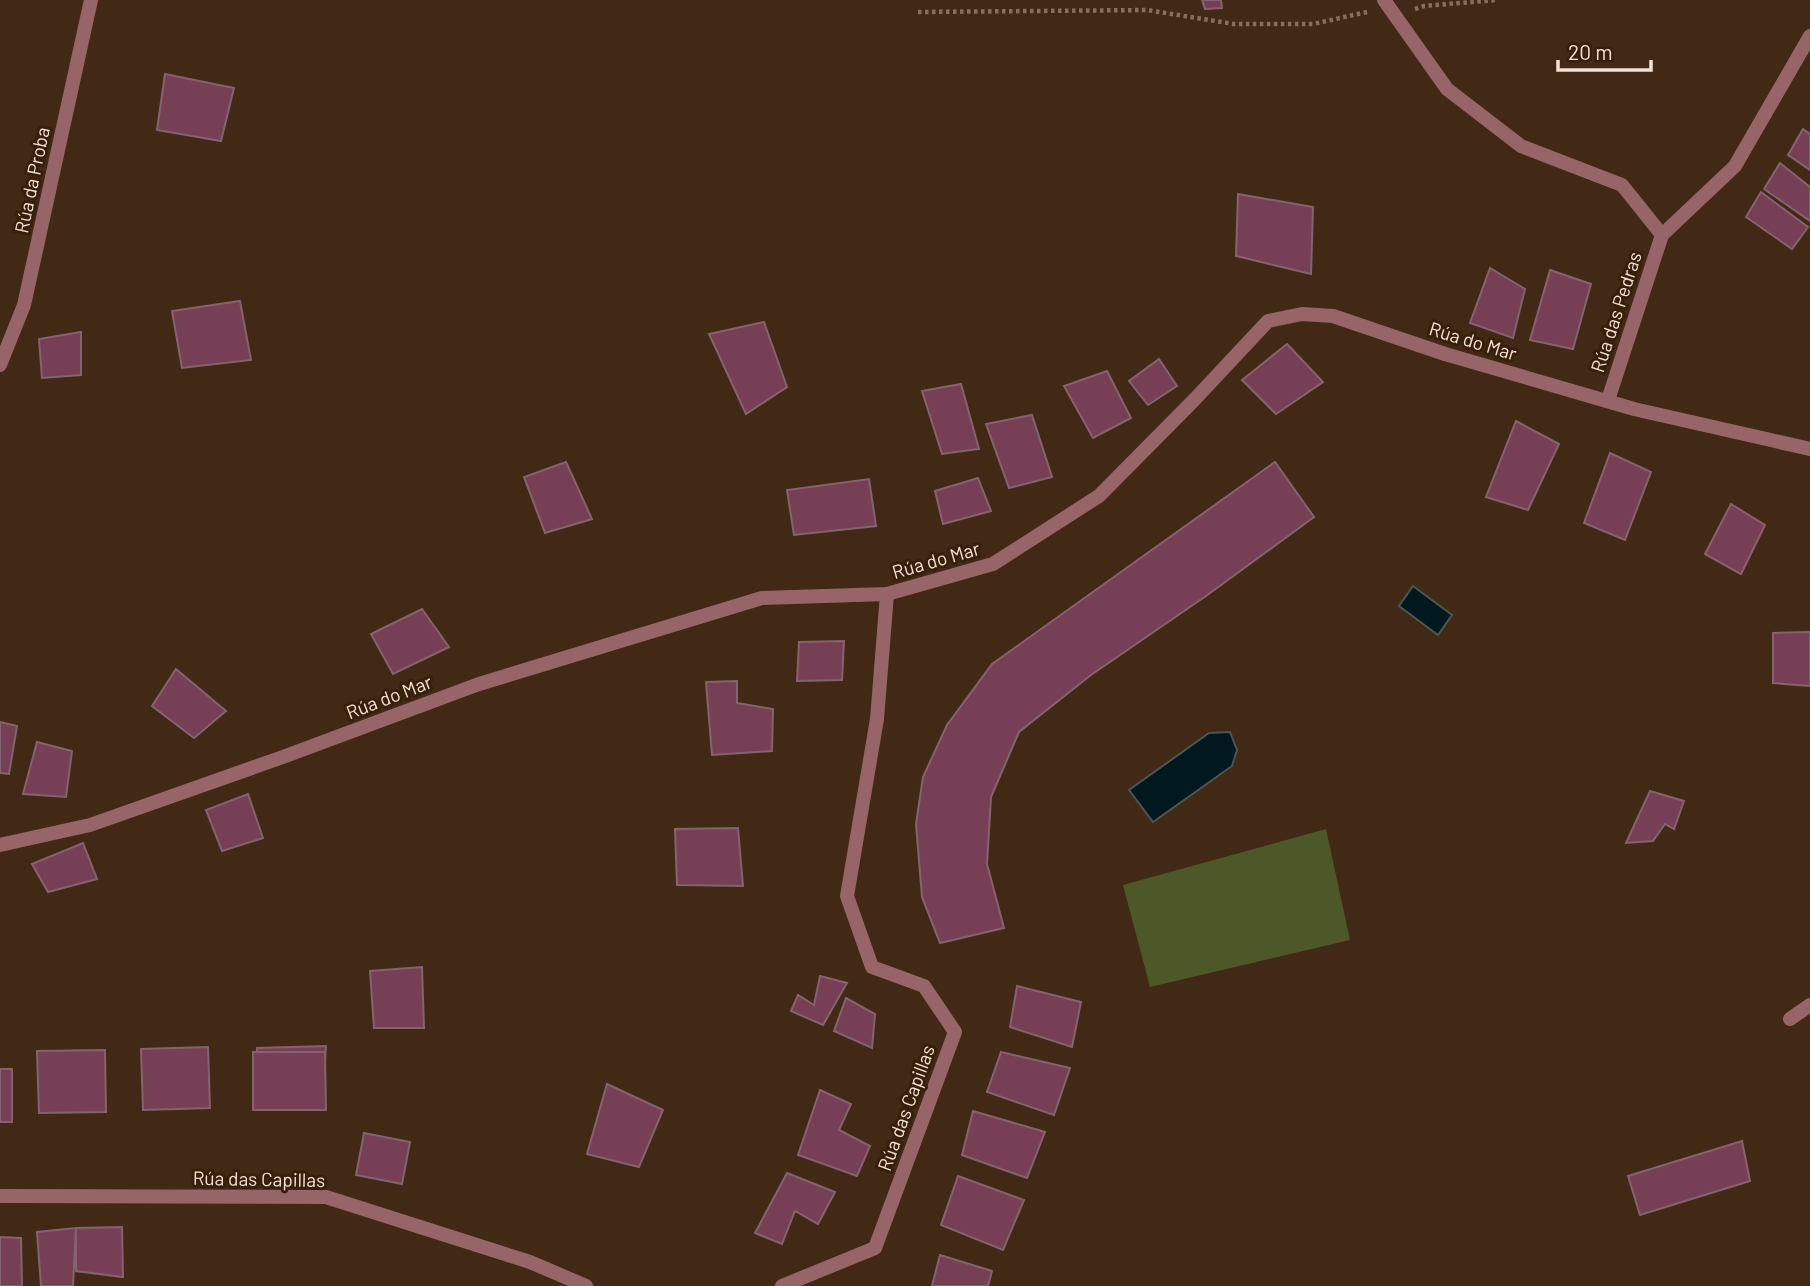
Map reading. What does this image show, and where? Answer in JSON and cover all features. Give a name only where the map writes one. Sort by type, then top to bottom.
[{"type":"street","name":"Rúa da Proba","points":[[0,365],[24,305],[91,0]]},
{"type":"street","name":"Rúa das Pedras","points":[[1389,7],[1447,89],[1521,146],[1622,184],[1662,235]]},
{"type":"street","name":"Rúa das Pedras","points":[[1608,400],[1662,235],[1735,166],[1810,36]]},
{"type":"street","name":"Rúa do Mar","points":[[0,845],[90,825],[480,684],[762,598],[887,594],[993,564],[1100,496],[1268,321],[1302,314],[1333,316],[1445,354],[1634,409],[1810,449]]},
{"type":"street","name":"Rúa das Capillas","points":[[782,1286],[876,1248],[955,1032],[924,986],[872,967],[847,896],[877,719],[887,594]]},
{"type":"street","points":[[1790,1019],[1810,1005]]},
{"type":"street","name":"Rúa das Capillas","points":[[0,1196],[326,1197],[530,1262],[586,1286]]},
{"type":"path","points":[[918,12],[1147,10],[1234,23],[1313,24],[1389,7],[1496,0]]},
{"type":"green space","points":[[1326,829],[1350,940],[1150,987],[1123,885]]},
{"type":"water","points":[[1413,586],[1452,615],[1438,635],[1399,606]]},
{"type":"water","points":[[1230,732],[1237,750],[1232,766],[1153,822],[1129,790],[1209,733]]},
{"type":"building","points":[[1202,0],[1221,0],[1222,8],[1205,9]]},
{"type":"building","points":[[165,74],[234,88],[221,141],[157,130]]},
{"type":"building","points":[[1803,129],[1810,134],[1810,170],[1788,155]]},
{"type":"building","points":[[1780,163],[1810,187],[1810,221],[1764,189]]},
{"type":"building","points":[[1761,192],[1808,227],[1792,249],[1746,217]]},
{"type":"building","points":[[1238,194],[1313,207],[1311,274],[1236,256]]},
{"type":"building","points":[[1490,268],[1525,289],[1513,338],[1470,323]]},
{"type":"building","points":[[1550,270],[1591,284],[1573,349],[1530,340]]},
{"type":"building","points":[[240,301],[251,360],[182,368],[172,311]]},
{"type":"building","points":[[764,322],[787,387],[746,414],[709,334]]},
{"type":"building","points":[[81,332],[81,375],[42,378],[39,339]]},
{"type":"building","points":[[1287,344],[1323,382],[1276,414],[1242,380]]},
{"type":"building","points":[[1159,359],[1177,386],[1148,405],[1129,381]]},
{"type":"building","points":[[1107,371],[1131,418],[1093,438],[1064,386]]},
{"type":"building","points":[[961,384],[979,449],[942,454],[922,391]]},
{"type":"building","points":[[1032,415],[1052,477],[1009,488],[986,424]]},
{"type":"building","points":[[1516,421],[1559,444],[1528,510],[1486,497]]},
{"type":"building","points":[[1610,453],[1651,472],[1625,540],[1584,523]]},
{"type":"building","points":[[566,462],[592,519],[545,533],[524,477]]},
{"type":"building","points":[[1275,462],[1314,517],[1091,675],[1019,732],[991,797],[987,864],[1004,928],[940,943],[922,897],[916,824],[923,777],[947,725],[992,664]]},
{"type":"building","points":[[978,478],[991,511],[943,524],[935,491]]},
{"type":"building","points":[[869,479],[876,526],[794,535],[787,490]]},
{"type":"building","points":[[1731,504],[1765,525],[1741,574],[1705,554]]},
{"type":"building","points":[[422,609],[449,647],[393,674],[371,634]]},
{"type":"building","points":[[1810,632],[1810,686],[1773,683],[1773,633]]},
{"type":"building","points":[[844,641],[842,680],[797,681],[799,642]]},
{"type":"building","points":[[176,669],[226,711],[194,738],[152,706]]},
{"type":"building","points":[[737,681],[737,703],[773,709],[772,751],[712,755],[706,682]]},
{"type":"building","points":[[0,722],[17,726],[9,774],[0,773]]},
{"type":"building","points":[[37,742],[72,751],[66,797],[23,794]]},
{"type":"building","points":[[1650,791],[1684,801],[1674,829],[1665,824],[1653,841],[1626,843]]},
{"type":"building","points":[[248,794],[263,838],[222,851],[206,810]]},
{"type":"building","points":[[738,828],[743,886],[677,885],[675,829]]},
{"type":"building","points":[[83,843],[97,879],[48,892],[32,864]]},
{"type":"building","points":[[422,967],[424,1028],[374,1028],[370,971]]},
{"type":"building","points":[[820,976],[847,983],[823,1025],[791,1011],[798,995],[814,1005]]},
{"type":"building","points":[[1017,986],[1081,1002],[1072,1047],[1010,1027]]},
{"type":"building","points":[[846,998],[875,1014],[872,1048],[834,1031]]},
{"type":"building","points":[[326,1046],[322,1106],[255,1105],[257,1048]]},
{"type":"building","points":[[208,1047],[210,1108],[143,1110],[141,1049]]},
{"type":"building","points":[[105,1050],[106,1112],[39,1113],[37,1051]]},
{"type":"building","points":[[253,1052],[325,1052],[326,1110],[253,1110]]},
{"type":"building","points":[[1001,1052],[1070,1068],[1054,1115],[987,1092]]},
{"type":"building","points":[[0,1069],[12,1069],[12,1122],[0,1122]]},
{"type":"building","points":[[607,1084],[663,1110],[639,1167],[587,1154]]},
{"type":"building","points":[[820,1090],[851,1104],[839,1130],[870,1146],[857,1176],[798,1155]]},
{"type":"building","points":[[973,1111],[1045,1132],[1027,1178],[962,1155]]},
{"type":"building","points":[[364,1133],[410,1142],[402,1184],[356,1175]]},
{"type":"building","points":[[1742,1141],[1750,1181],[1640,1215],[1628,1176]]},
{"type":"building","points":[[787,1173],[835,1192],[818,1224],[795,1211],[782,1244],[755,1233]]},
{"type":"building","points":[[958,1176],[1024,1200],[1003,1250],[941,1225]]},
{"type":"building","points":[[122,1227],[123,1277],[76,1271],[76,1228]]},
{"type":"building","points":[[76,1228],[73,1286],[41,1286],[37,1232]]},
{"type":"building","points":[[0,1237],[21,1238],[22,1286],[0,1286]]},
{"type":"building","points":[[940,1255],[992,1271],[988,1286],[932,1286]]}]
